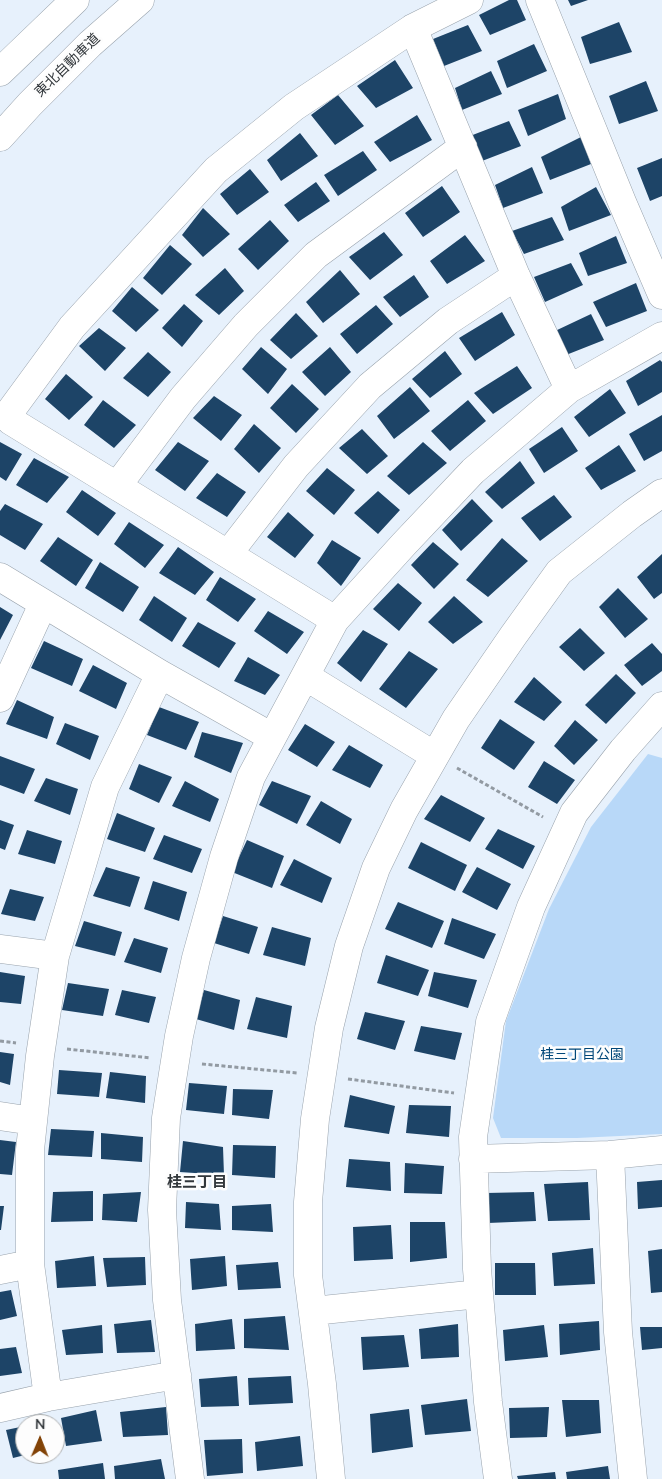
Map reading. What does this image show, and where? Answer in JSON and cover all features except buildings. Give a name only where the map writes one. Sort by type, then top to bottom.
[{"type":"main road","points":[[0,72],[75,0]]},
{"type":"main road","name":"東北自動車道","points":[[0,137],[90,44],[140,0]]},
{"type":"main road","points":[[335,620],[11,421],[9,413],[72,327],[216,170],[294,107],[413,28],[469,0]]},
{"type":"main road","points":[[540,0],[662,295]]},
{"type":"main road","points":[[413,28],[516,276],[569,389]]},
{"type":"main road","points":[[117,486],[183,398],[220,354],[246,325],[316,255],[463,147]]},
{"type":"main road","points":[[228,554],[296,466],[370,386],[448,321],[516,276]]},
{"type":"main road","points":[[190,1479],[167,1300],[162,1210],[166,1118],[175,1061],[196,958],[224,857],[251,777],[335,620],[473,471],[569,389],[662,336]]},
{"type":"main road","points":[[331,1479],[308,1275],[308,1202],[315,1119],[329,1028],[349,946],[376,868],[404,810],[466,704],[560,572],[632,514],[662,493]]},
{"type":"main road","points":[[0,577],[160,674],[272,737]]},
{"type":"main road","points":[[0,698],[43,604]]},
{"type":"main road","points":[[48,1397],[30,1264],[30,1150],[41,1046],[55,956],[105,787],[160,674]]},
{"type":"main road","points":[[305,676],[435,756]]},
{"type":"main road","points":[[498,1479],[488,1402],[479,1294],[473,1158],[473,1138],[490,1022],[531,907],[574,813],[623,750],[662,706]]},
{"type":"main road","points":[[0,949],[55,956]]},
{"type":"main road","points":[[0,1116],[33,1121]]},
{"type":"main road","points":[[473,1158],[610,1155],[662,1150]]},
{"type":"main road","points":[[610,1155],[618,1332],[632,1479]]},
{"type":"main road","points":[[0,1270],[30,1264]]},
{"type":"main road","points":[[313,1311],[479,1294]]},
{"type":"main road","points":[[0,1408],[48,1397],[177,1375]]},
{"type":"path","points":[[435,756],[566,831]]},
{"type":"path","points":[[0,1041],[175,1061],[322,1075],[479,1096]]},
{"type":"green space","name":"桂三丁目公園","points":[[648,754],[662,758],[662,1134],[577,1138],[501,1138],[493,1118],[506,1021],[549,909],[591,827]]},
{"type":"district","name":"桂三丁目","points":[[197,1183]]}]
